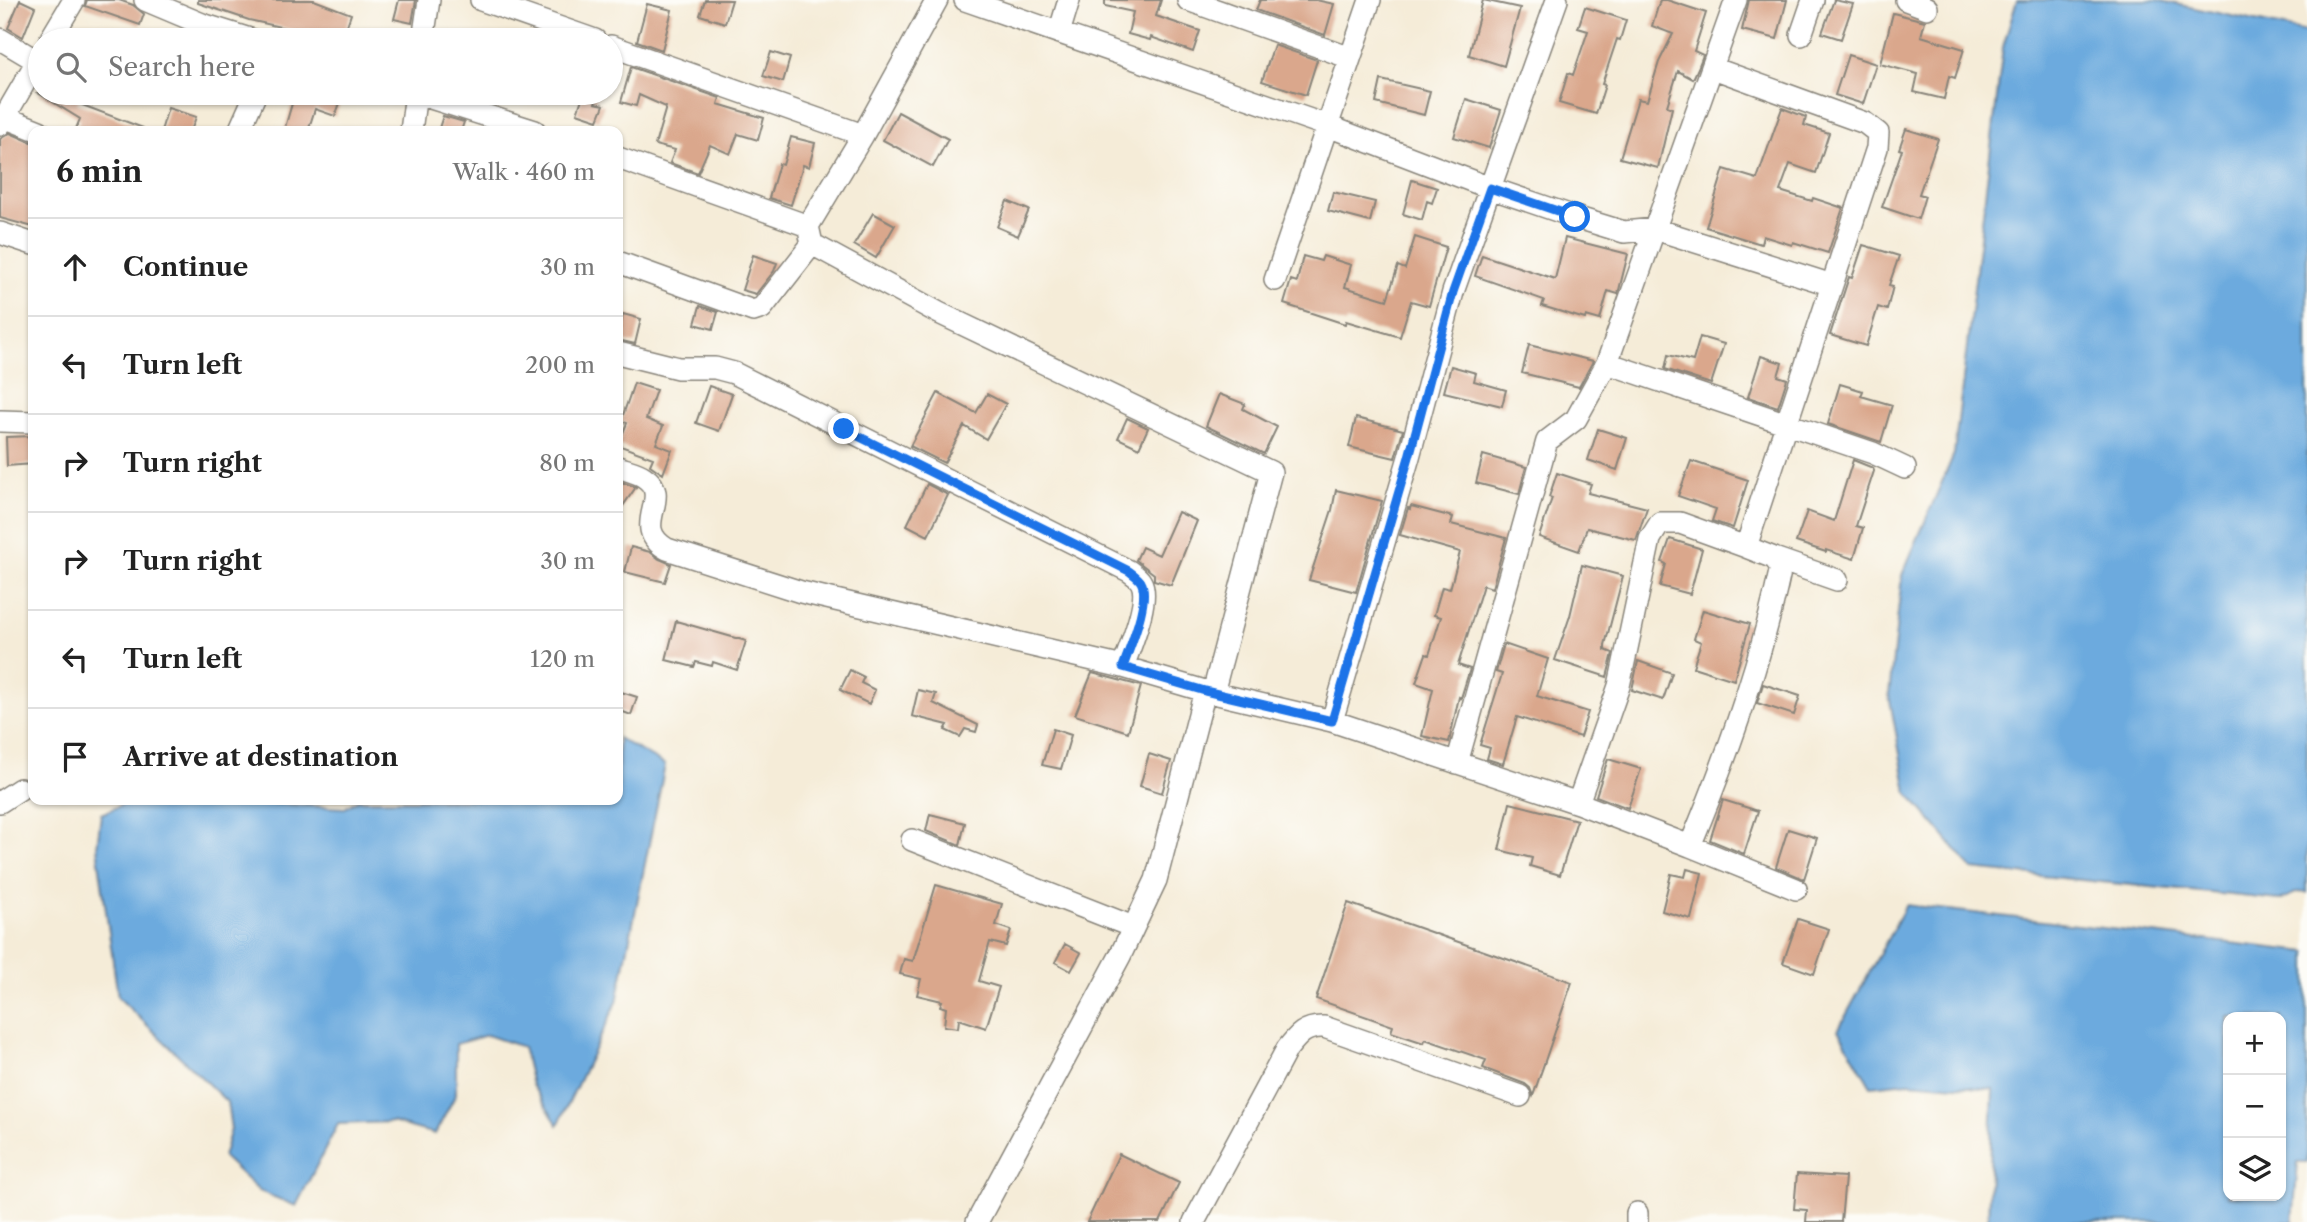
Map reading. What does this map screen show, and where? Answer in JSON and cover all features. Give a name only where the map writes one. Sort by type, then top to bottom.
[{"type":"street","points":[[57,28],[74,0]]},
{"type":"street","points":[[145,0],[215,28]]},
{"type":"street","points":[[426,28],[429,0]]},
{"type":"street","points":[[481,0],[561,28]]},
{"type":"street","points":[[623,264],[752,311],[762,308],[810,235],[937,0]]},
{"type":"street","points":[[965,0],[1328,125],[1490,188],[1624,232],[1655,229],[1832,285]]},
{"type":"street","points":[[1059,33],[1069,0]]},
{"type":"street","points":[[1188,0],[1213,5],[1345,56]]},
{"type":"street","points":[[1275,280],[1370,0]]},
{"type":"street","points":[[1332,721],[1409,457],[1453,292],[1557,0]]},
{"type":"street","points":[[1457,763],[1547,441],[1576,419],[1607,363],[1736,0]]},
{"type":"street","points":[[1801,35],[1814,0]]},
{"type":"street","points":[[1906,0],[1927,8]]},
{"type":"street","points":[[0,38],[28,53]]},
{"type":"street","points":[[623,50],[863,135]]},
{"type":"street","points":[[1713,68],[1865,123],[1878,133],[1877,148],[1746,547]]},
{"type":"street","points":[[28,77],[2,121],[28,128]]},
{"type":"street","points":[[241,126],[251,105]]},
{"type":"street","points":[[412,126],[414,105]]},
{"type":"street","points":[[454,105],[519,126]]},
{"type":"street","points":[[623,160],[810,235],[951,318],[1271,472],[1156,880],[977,1222]]},
{"type":"street","points":[[0,233],[28,242]]},
{"type":"street","points":[[623,354],[678,368],[715,368],[734,373],[1129,571],[1141,581],[1143,598],[1123,667]]},
{"type":"street","points":[[1607,363],[1873,453],[1905,468]]},
{"type":"street","points":[[0,421],[28,422]]},
{"type":"street","points":[[623,469],[644,477],[653,485],[656,497],[650,530],[655,541],[667,549],[801,592],[1123,667],[1209,692],[1332,721],[1578,803],[1796,889]]},
{"type":"street","points":[[1578,803],[1619,686],[1650,539],[1660,523],[1680,523],[1837,580]]},
{"type":"street","points":[[1690,846],[1710,798],[1754,667],[1781,566],[1774,558]]},
{"type":"street","points":[[0,802],[20,789]]},
{"type":"street","points":[[912,840],[1133,927]]},
{"type":"street","points":[[1194,1222],[1287,1049],[1299,1034],[1312,1026],[1324,1027],[1520,1096]]},
{"type":"water","points":[[2017,0],[2157,0],[2307,32],[2307,893],[2298,892],[2280,900],[1972,869],[1907,792],[1889,695],[1902,575],[1954,454],[2003,47]]},
{"type":"water","points":[[623,741],[665,765],[617,1002],[558,1125],[532,1085],[523,1047],[487,1035],[456,1044],[456,1094],[435,1134],[392,1122],[338,1124],[296,1206],[259,1191],[223,1157],[231,1129],[227,1102],[118,997],[97,847],[101,814],[122,805],[297,805],[345,808],[350,805],[623,805]]},
{"type":"water","points":[[1906,905],[2307,952],[2307,1162],[2298,1162],[2293,1222],[1988,1222],[1993,1089],[1909,1082],[1871,1086],[1838,1030]]},
{"type":"building","points":[[20,0],[35,7],[23,37],[8,28]]},
{"type":"building","points":[[87,0],[119,0],[133,5],[144,14],[140,25],[85,6]]},
{"type":"building","points":[[198,0],[314,0],[351,14],[346,28],[285,28],[249,20],[198,3]]},
{"type":"building","points":[[399,0],[416,0],[412,23],[394,19]]},
{"type":"building","points":[[705,0],[732,0],[725,23],[700,15]]},
{"type":"building","points":[[1105,0],[1161,0],[1156,16],[1200,31],[1193,52],[1151,37],[1150,40],[1128,34],[1133,12],[1105,6]]},
{"type":"building","points":[[1260,0],[1316,0],[1334,4],[1325,35],[1256,10]]},
{"type":"building","points":[[1483,0],[1520,8],[1504,66],[1469,55]]},
{"type":"building","points":[[1660,0],[1706,13],[1694,51],[1703,55],[1698,68],[1693,79],[1678,71],[1667,106],[1672,108],[1658,168],[1620,158],[1638,99],[1647,101],[1659,62],[1673,34],[1652,26]]},
{"type":"building","points":[[1749,0],[1787,0],[1777,39],[1742,30]]},
{"type":"building","points":[[1834,0],[1853,4],[1841,39],[1822,33]]},
{"type":"building","points":[[647,4],[672,10],[662,50],[637,41]]},
{"type":"building","points":[[1585,7],[1626,20],[1602,84],[1605,85],[1596,114],[1559,103],[1568,73],[1573,75],[1588,31],[1578,28]]},
{"type":"building","points":[[1893,13],[1925,21],[1921,36],[1964,49],[1955,78],[1949,76],[1944,99],[1914,92],[1918,74],[1880,64]]},
{"type":"building","points":[[1274,45],[1317,60],[1306,95],[1262,81]]},
{"type":"building","points":[[771,52],[790,58],[783,82],[763,76]]},
{"type":"building","points":[[1848,55],[1876,64],[1863,104],[1835,95]]},
{"type":"building","points":[[631,67],[720,98],[718,104],[764,118],[758,140],[738,134],[730,154],[710,145],[698,173],[670,163],[675,150],[655,145],[666,107],[639,95],[636,106],[623,103]]},
{"type":"building","points":[[1381,80],[1430,91],[1424,115],[1376,103]]},
{"type":"building","points":[[1466,99],[1501,110],[1489,148],[1454,137]]},
{"type":"building","points":[[57,105],[82,105],[138,126],[77,126],[80,119]]},
{"type":"building","points":[[292,105],[339,105],[335,116],[315,109],[310,126],[285,126]]},
{"type":"building","points":[[580,105],[604,105],[598,120],[577,113]]},
{"type":"building","points":[[168,108],[196,117],[193,126],[163,126]]},
{"type":"building","points":[[1782,108],[1806,117],[1804,125],[1829,133],[1816,173],[1790,164],[1780,191],[1843,208],[1828,253],[1763,236],[1761,244],[1706,227],[1724,169],[1757,179]]},
{"type":"building","points":[[898,112],[948,139],[933,167],[883,140]]},
{"type":"building","points":[[443,116],[464,122],[463,126],[440,126]]},
{"type":"building","points":[[1906,129],[1938,139],[1919,194],[1925,196],[1918,219],[1882,207],[1902,150],[1899,149]]},
{"type":"building","points":[[10,133],[28,141],[28,226],[0,218],[0,139]]},
{"type":"building","points":[[791,137],[815,143],[809,167],[803,165],[791,205],[769,198],[779,164],[783,165]]},
{"type":"building","points":[[1412,180],[1437,188],[1432,203],[1427,201],[1422,220],[1403,214]]},
{"type":"building","points":[[1333,192],[1375,202],[1370,222],[1328,211]]},
{"type":"building","points":[[1007,201],[1029,210],[1018,236],[997,227]]},
{"type":"building","points":[[873,213],[895,225],[876,258],[854,245]]},
{"type":"building","points":[[1415,237],[1446,247],[1429,306],[1411,301],[1400,337],[1346,321],[1345,324],[1284,304],[1291,280],[1297,282],[1303,256],[1321,261],[1323,256],[1351,265],[1345,287],[1387,300],[1398,266],[1405,269]]},
{"type":"building","points":[[1565,238],[1628,254],[1618,294],[1608,291],[1600,320],[1586,316],[1585,319],[1542,306],[1544,300],[1475,276],[1482,255],[1555,279]]},
{"type":"building","points":[[1863,245],[1899,256],[1889,285],[1893,286],[1887,310],[1878,307],[1866,346],[1830,335],[1849,277],[1852,278]]},
{"type":"building","points":[[753,255],[777,263],[756,294],[742,290]]},
{"type":"building","points":[[700,306],[718,312],[713,329],[695,324]]},
{"type":"building","points":[[623,314],[641,319],[635,344],[623,341]]},
{"type":"building","points":[[1700,337],[1724,344],[1711,384],[1665,369],[1668,355],[1693,361]]},
{"type":"building","points":[[1529,345],[1593,361],[1579,387],[1522,373]]},
{"type":"building","points":[[1761,356],[1782,363],[1778,376],[1787,379],[1778,407],[1748,397]]},
{"type":"building","points":[[1451,366],[1476,373],[1474,381],[1506,390],[1502,406],[1444,392]]},
{"type":"building","points":[[634,383],[656,390],[646,419],[663,426],[656,444],[672,450],[663,474],[650,465],[653,458],[623,447],[623,433],[627,423],[623,422]]},
{"type":"building","points":[[1840,384],[1863,391],[1861,396],[1892,405],[1881,442],[1828,424]]},
{"type":"building","points":[[709,386],[732,394],[719,431],[696,423]]},
{"type":"building","points":[[938,393],[976,413],[987,394],[1006,404],[986,439],[964,426],[944,463],[910,446]]},
{"type":"building","points":[[1219,394],[1245,404],[1243,409],[1277,427],[1264,454],[1206,426]]},
{"type":"building","points":[[1127,418],[1148,428],[1139,448],[1118,438]]},
{"type":"building","points":[[1356,418],[1403,430],[1395,458],[1349,447]]},
{"type":"building","points":[[1598,429],[1627,438],[1617,470],[1588,460]]},
{"type":"building","points":[[28,436],[28,464],[7,466],[6,437]]},
{"type":"building","points":[[1483,455],[1526,467],[1519,494],[1476,483]]},
{"type":"building","points":[[1853,460],[1873,468],[1874,471],[1856,526],[1863,528],[1854,559],[1796,542],[1807,511],[1834,521]]},
{"type":"building","points":[[1691,461],[1748,480],[1733,528],[1712,521],[1716,509],[1678,496]]},
{"type":"building","points":[[1557,473],[1591,484],[1588,493],[1647,508],[1636,540],[1587,528],[1579,551],[1539,537]]},
{"type":"building","points":[[623,483],[636,487],[623,506]]},
{"type":"building","points":[[927,484],[948,495],[928,536],[907,525]]},
{"type":"building","points":[[1336,490],[1382,501],[1356,592],[1309,580]]},
{"type":"building","points":[[1411,506],[1453,517],[1451,524],[1506,538],[1492,588],[1483,585],[1458,665],[1470,669],[1461,698],[1459,697],[1449,742],[1422,736],[1433,689],[1416,683],[1426,654],[1429,655],[1441,617],[1434,615],[1442,587],[1450,589],[1460,552],[1400,535]]},
{"type":"building","points":[[1178,512],[1197,521],[1171,585],[1154,580],[1154,574],[1136,560],[1142,547],[1159,555]]},
{"type":"building","points":[[1670,539],[1702,549],[1690,594],[1660,586],[1666,564],[1662,562]]},
{"type":"building","points":[[631,547],[650,552],[671,564],[665,582],[625,572]]},
{"type":"building","points":[[1582,565],[1623,576],[1605,645],[1605,650],[1613,653],[1607,677],[1555,660],[1570,616]]},
{"type":"building","points":[[1703,610],[1750,624],[1734,680],[1693,667],[1701,642],[1694,639]]},
{"type":"building","points":[[676,621],[746,641],[737,670],[713,662],[712,666],[696,662],[694,667],[666,660]]},
{"type":"building","points":[[1504,644],[1548,659],[1537,696],[1588,712],[1580,737],[1517,717],[1503,764],[1487,759],[1490,748],[1480,745],[1502,674],[1496,672]]},
{"type":"building","points":[[1638,661],[1672,673],[1663,700],[1632,690]]},
{"type":"building","points":[[850,670],[864,677],[861,683],[875,690],[869,704],[840,690]]},
{"type":"building","points":[[1092,673],[1141,686],[1128,732],[1075,715]]},
{"type":"building","points":[[1763,684],[1800,696],[1794,715],[1757,703]]},
{"type":"building","points":[[918,690],[936,694],[933,703],[978,725],[976,732],[965,729],[960,737],[945,730],[948,725],[912,716]]},
{"type":"building","points":[[623,693],[637,697],[631,715],[623,712]]},
{"type":"building","points":[[1053,729],[1071,735],[1061,769],[1042,765]]},
{"type":"building","points":[[1149,754],[1171,761],[1162,793],[1140,786]]},
{"type":"building","points":[[1608,759],[1641,769],[1628,808],[1596,796]]},
{"type":"building","points":[[1723,800],[1758,811],[1744,854],[1710,840]]},
{"type":"building","points":[[1510,803],[1577,820],[1560,875],[1530,866],[1532,858],[1499,850]]},
{"type":"building","points":[[930,814],[965,823],[960,845],[926,831]]},
{"type":"building","points":[[1788,829],[1817,838],[1804,879],[1776,867]]},
{"type":"building","points":[[1687,869],[1702,873],[1691,919],[1662,911],[1671,874],[1685,877]]},
{"type":"building","points":[[936,885],[1002,904],[996,925],[1011,930],[1006,946],[990,942],[979,981],[999,987],[986,1028],[959,1019],[958,1028],[944,1026],[946,1008],[940,1006],[942,1001],[917,995],[921,979],[900,974],[904,959],[913,961]]},
{"type":"building","points":[[1348,903],[1572,982],[1533,1096],[1525,1084],[1483,1068],[1486,1060],[1425,1039],[1424,1043],[1391,1032],[1393,1026],[1316,999]]},
{"type":"building","points":[[1798,919],[1829,929],[1814,974],[1783,963]]},
{"type":"building","points":[[1065,944],[1081,953],[1071,971],[1055,962]]},
{"type":"building","points":[[1119,1154],[1179,1183],[1160,1222],[1087,1222]]},
{"type":"building","points":[[1797,1174],[1845,1177],[1841,1222],[1806,1222],[1807,1210],[1794,1209]]},
{"type":"route","points":[[844,429],[1129,571],[1141,581],[1144,590],[1143,606],[1123,667],[1205,691],[1332,721],[1409,457],[1453,292],[1490,188],[1575,217]]}]
